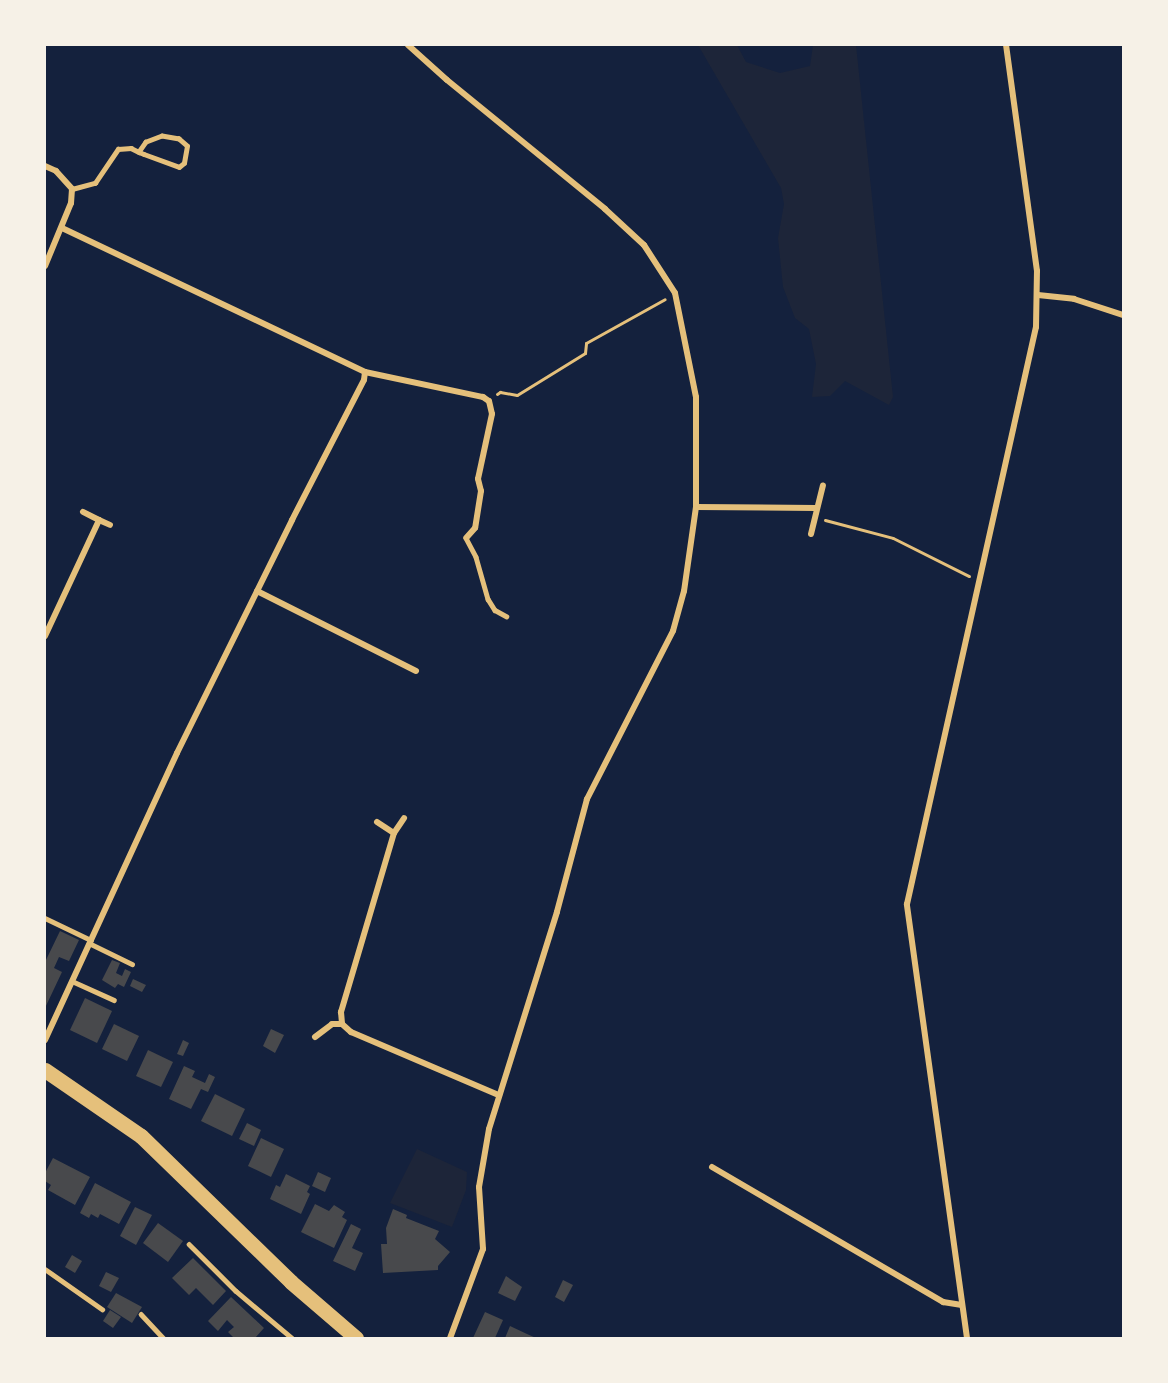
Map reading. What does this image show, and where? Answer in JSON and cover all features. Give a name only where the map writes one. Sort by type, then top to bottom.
[{"type":"main road","points":[[45,1070],[141,1136],[285,1277],[356,1338]]},
{"type":"street","points":[[408,45],[447,80],[613,216],[644,245],[675,293],[696,397],[696,507],[684,591],[673,631],[587,800],[520,1036],[498,1095],[481,1164],[479,1186],[483,1249],[450,1338]]},
{"type":"street","points":[[967,1338],[907,904],[1032,353],[1038,295],[1006,45]]},
{"type":"street","points":[[45,166],[56,171],[72,189],[71,203],[45,266]]},
{"type":"street","points":[[62,228],[365,372],[483,397],[489,401],[492,414],[478,479],[482,491],[475,528],[466,538]]},
{"type":"street","points":[[1038,295],[1074,299],[1123,315]]},
{"type":"street","points":[[45,1040],[177,753],[364,380],[365,372]]},
{"type":"street","points":[[811,534],[823,485]]},
{"type":"street","points":[[696,507],[816,508]]},
{"type":"street","points":[[83,512],[110,525]]},
{"type":"street","points":[[45,636],[99,520]]},
{"type":"street","points":[[257,591],[416,670]]},
{"type":"street","points":[[342,1024],[341,1012],[394,833],[404,818]]},
{"type":"street","points":[[377,822],[394,833]]},
{"type":"street","points":[[315,1037],[332,1024],[342,1024],[351,1032],[498,1095]]},
{"type":"street","points":[[712,1167],[943,1302],[962,1305]]},
{"type":"lane","points":[[72,189],[95,183],[118,149],[131,148],[139,152],[179,167],[184,163],[188,146],[179,139],[162,136],[146,142],[139,152]]},
{"type":"lane","points":[[466,538],[476,557],[488,599],[495,610],[506,616]]},
{"type":"lane","points":[[45,918],[132,964]]},
{"type":"lane","points":[[72,981],[114,1000]]},
{"type":"lane","points":[[189,1244],[236,1291],[292,1338]]},
{"type":"lane","points":[[45,1269],[102,1309]]},
{"type":"lane","points":[[141,1314],[163,1338]]},
{"type":"path","points":[[489,401],[500,392],[517,395],[585,353],[586,343],[675,293]]},
{"type":"path","points":[[814,518],[867,529],[893,538],[979,581]]},
{"type":"shaded area","points":[[698,45],[737,45],[746,62],[780,73],[810,66],[813,45],[856,45],[893,397],[889,405],[845,381],[830,396],[812,397],[816,364],[809,329],[795,318],[783,287],[778,238],[784,204],[781,188]]},
{"type":"shaded area","points":[[417,1149],[467,1172],[466,1190],[452,1227],[390,1203]]},
{"type":"building","points":[[60,931],[79,940],[69,961],[59,957],[54,968],[62,972],[45,1008],[45,962]]},
{"type":"building","points":[[112,960],[120,963],[116,973],[122,976],[125,969],[131,972],[124,987],[118,984],[115,988],[102,980]]},
{"type":"building","points":[[133,979],[146,985],[142,992],[130,986]]},
{"type":"building","points":[[85,998],[112,1011],[97,1043],[70,1030]]},
{"type":"building","points":[[114,1024],[139,1036],[127,1061],[102,1049]]},
{"type":"building","points":[[271,1029],[284,1035],[275,1053],[263,1046]]},
{"type":"building","points":[[183,1040],[189,1043],[183,1056],[177,1054]]},
{"type":"building","points":[[148,1050],[173,1062],[161,1087],[136,1076]]},
{"type":"building","points":[[184,1066],[195,1071],[192,1077],[205,1083],[209,1074],[215,1077],[208,1092],[201,1089],[191,1109],[169,1099]]},
{"type":"building","points":[[215,1094],[245,1109],[232,1136],[201,1121]]},
{"type":"building","points":[[247,1123],[261,1130],[254,1146],[239,1139]]},
{"type":"building","points":[[261,1138],[284,1149],[271,1177],[248,1166]]},
{"type":"building","points":[[53,1158],[90,1177],[75,1205],[48,1190],[51,1185],[45,1181],[45,1173]]},
{"type":"building","points":[[318,1172],[331,1178],[325,1192],[312,1186]]},
{"type":"building","points":[[286,1174],[310,1186],[307,1192],[310,1194],[301,1214],[270,1199],[276,1185],[280,1187]]},
{"type":"building","points":[[95,1183],[131,1202],[119,1224],[100,1214],[98,1218],[91,1214],[89,1218],[80,1213]]},
{"type":"building","points":[[315,1204],[329,1211],[334,1205],[345,1212],[342,1217],[347,1220],[334,1248],[301,1232]]},
{"type":"building","points":[[135,1207],[152,1215],[136,1245],[120,1236]]},
{"type":"building","points":[[393,1209],[407,1215],[406,1218],[439,1231],[435,1239],[450,1252],[438,1266],[438,1270],[383,1273],[381,1244],[387,1244],[386,1228]]},
{"type":"building","points":[[158,1223],[183,1241],[168,1262],[143,1243]]},
{"type":"building","points":[[351,1224],[361,1229],[352,1248],[363,1253],[355,1271],[333,1261]]},
{"type":"building","points":[[72,1255],[82,1261],[75,1273],[65,1267]]},
{"type":"building","points":[[193,1258],[226,1291],[213,1305],[196,1288],[189,1295],[172,1278]]},
{"type":"building","points":[[106,1272],[119,1278],[111,1292],[99,1286]]},
{"type":"building","points":[[506,1276],[522,1287],[515,1301],[498,1293]]},
{"type":"building","points":[[563,1280],[573,1285],[564,1302],[555,1297]]},
{"type":"building","points":[[116,1293],[142,1307],[132,1323],[107,1307]]},
{"type":"building","points":[[231,1297],[264,1328],[255,1338],[234,1338],[228,1332],[234,1327],[227,1320],[218,1331],[208,1321]]},
{"type":"building","points":[[110,1310],[121,1317],[113,1328],[103,1321]]},
{"type":"building","points":[[485,1312],[503,1320],[495,1338],[473,1338]]},
{"type":"building","points":[[510,1326],[527,1334],[536,1338],[505,1338]]}]
